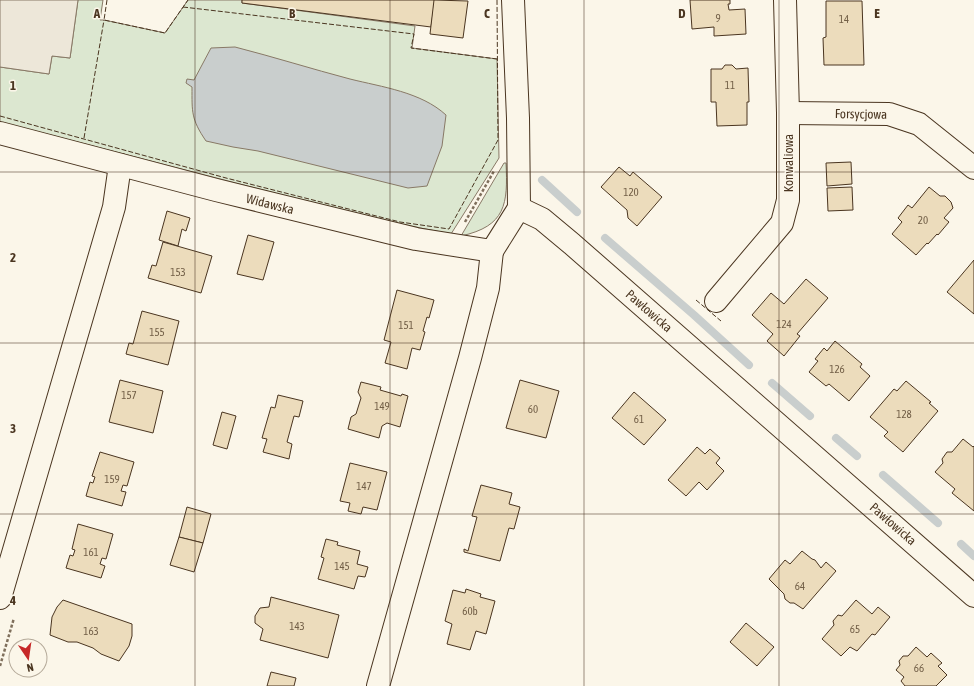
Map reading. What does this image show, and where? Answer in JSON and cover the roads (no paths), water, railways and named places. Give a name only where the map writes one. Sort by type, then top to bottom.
[{"type":"street","points":[[378,686],[488,288],[492,251],[519,208],[518,118],[513,0]]},
{"type":"street","name":"Konwaliowa","points":[[716,301],[782,223],[788,200],[788,113],[785,0]]},
{"type":"street","name":"Forsycjowa","points":[[788,113],[889,114],[920,124],[972,160]]},
{"type":"street","name":"Widawska","points":[[0,133],[216,190],[416,240],[492,251]]},
{"type":"street","points":[[0,598],[4,571],[114,207],[120,165]]},
{"type":"street","name":"Pawłowicka","points":[[519,208],[542,218],[974,596]]},
{"type":"waterway","points":[[542,180],[577,212]]},
{"type":"waterway","points":[[605,238],[749,365]]},
{"type":"waterway","points":[[772,383],[810,416]]},
{"type":"waterway","points":[[836,438],[857,456]]},
{"type":"waterway","points":[[883,475],[938,523]]},
{"type":"waterway","points":[[961,544],[974,556]]}]
